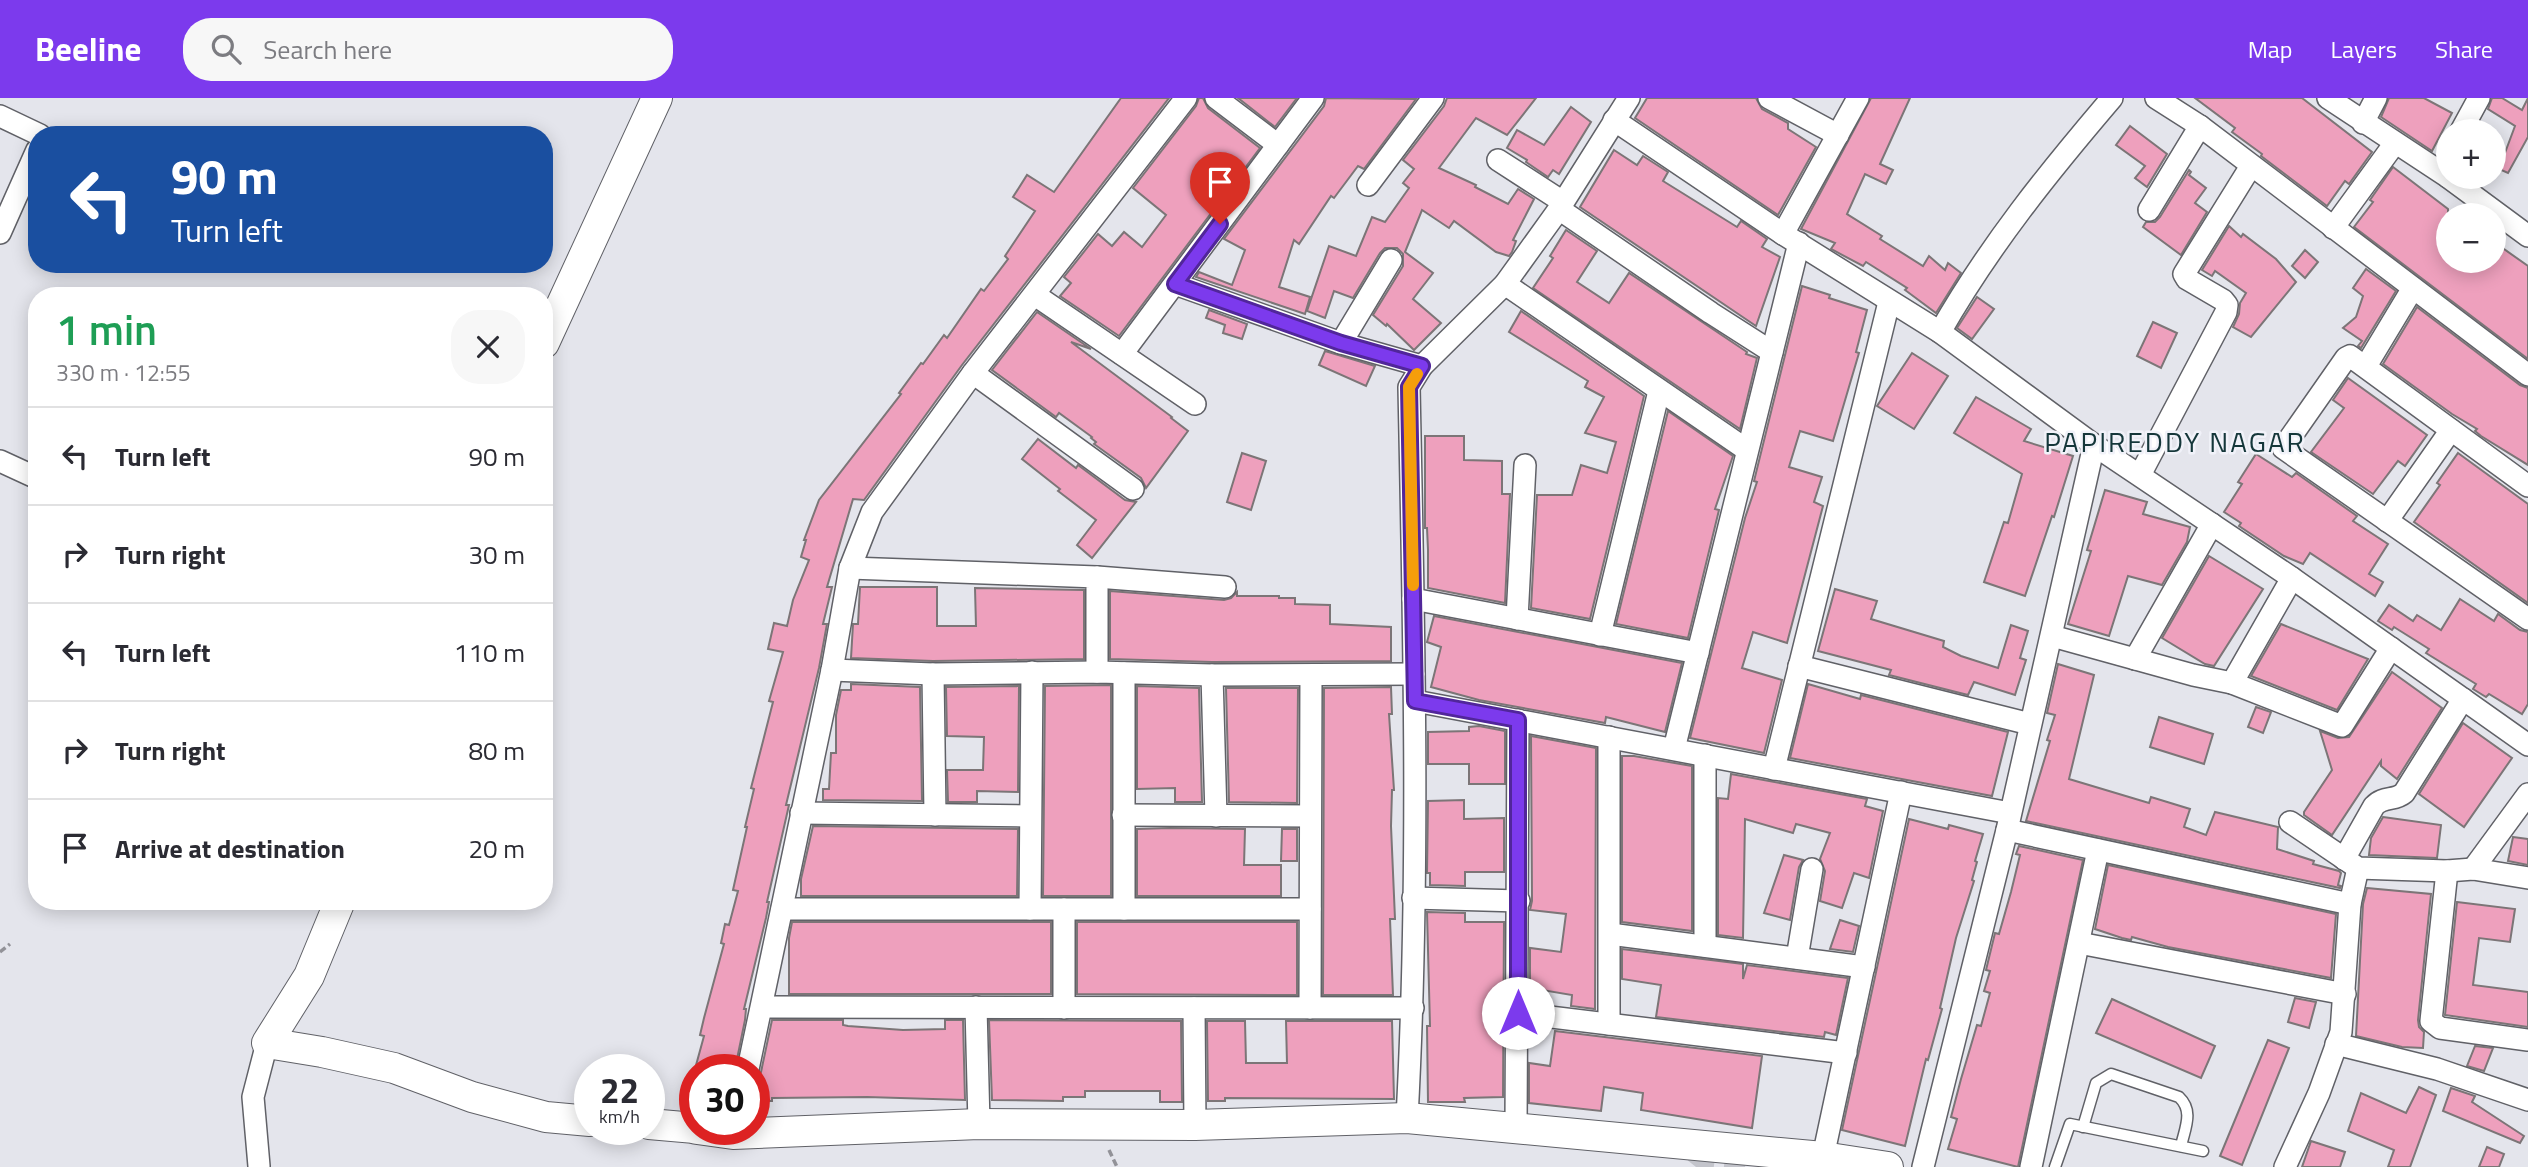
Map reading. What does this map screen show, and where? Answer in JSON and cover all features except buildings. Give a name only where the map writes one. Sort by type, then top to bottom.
[{"type":"street","points":[[553,323],[657,98]]},
{"type":"street","points":[[751,1054],[832,670],[850,568],[872,512],[974,373],[1186,98]]},
{"type":"street","points":[[1216,98],[1278,145]]},
{"type":"street","points":[[1122,354],[1313,98]]},
{"type":"street","points":[[1368,185],[1433,98]]},
{"type":"street","points":[[1407,1118],[1413,1008],[1415,701],[1409,387],[1422,366],[1505,284],[1561,206],[1629,98]]},
{"type":"street","points":[[1769,98],[1838,135]]},
{"type":"street","points":[[1674,750],[1772,352],[1791,239],[1838,135],[1858,98]]},
{"type":"street","points":[[1940,332],[1998,238],[2112,98]]},
{"type":"street","points":[[2156,98],[2200,126],[2528,375]]},
{"type":"street","points":[[2328,98],[2395,143],[2436,165]]},
{"type":"street","points":[[2363,123],[2376,98]]},
{"type":"street","points":[[2468,119],[2479,98]]},
{"type":"street","points":[[0,116],[28,129]]},
{"type":"street","points":[[1614,120],[1791,239],[1940,332],[2094,445],[2292,578],[2528,745]]},
{"type":"street","points":[[2150,210],[2200,126]]},
{"type":"street","points":[[2333,228],[2395,143]]},
{"type":"street","points":[[1498,160],[1710,313],[1772,352]]},
{"type":"street","points":[[2140,475],[2226,312],[2227,305],[2223,300],[2188,279],[2185,274],[2251,166]]},
{"type":"street","points":[[0,233],[28,170]]},
{"type":"street","points":[[2470,189],[2528,236]]},
{"type":"street","points":[[1341,343],[1391,260]]},
{"type":"street","points":[[1175,284],[1341,343],[1422,366]]},
{"type":"street","points":[[1505,284],[1747,450]]},
{"type":"street","points":[[2366,366],[2413,288]]},
{"type":"street","points":[[1035,295],[1195,404]]},
{"type":"street","points":[[1774,768],[1889,302]]},
{"type":"street","points":[[2528,486],[2355,357],[2346,358],[2283,448],[2528,619]]},
{"type":"street","points":[[974,373],[1133,489]]},
{"type":"street","points":[[1600,635],[1659,391]]},
{"type":"street","points":[[2387,521],[2451,430]]},
{"type":"street","points":[[1923,1167],[2052,636],[2094,445]]},
{"type":"street","points":[[0,461],[28,474]]},
{"type":"street","points":[[1517,619],[1525,465]]},
{"type":"street","points":[[2135,659],[2212,524]]},
{"type":"street","points":[[850,568],[1097,577],[1225,587]]},
{"type":"street","points":[[1097,577],[1097,672]]},
{"type":"street","points":[[2232,683],[2292,578]]},
{"type":"street","points":[[1413,599],[1698,653]]},
{"type":"street","points":[[2052,636],[2232,683],[2342,726],[2391,648]]},
{"type":"street","points":[[1800,666],[2031,724]]},
{"type":"street","points":[[832,670],[933,674],[1414,674]]},
{"type":"street","points":[[1030,909],[1032,672]]},
{"type":"street","points":[[1124,673],[1124,909]]},
{"type":"street","points":[[933,674],[935,815]]},
{"type":"street","points":[[1212,675],[1216,816]]},
{"type":"street","points":[[1310,1008],[1311,675]]},
{"type":"street","points":[[2285,1167],[2319,1093],[2341,1032],[2351,863],[2374,806],[2379,800],[2399,798],[2404,793],[2463,699]]},
{"type":"street","points":[[1415,701],[1901,792],[2008,821],[2098,850],[2350,904]]},
{"type":"street","points":[[1517,1127],[1518,720]]},
{"type":"street","points":[[1609,737],[1609,1024]]},
{"type":"street","points":[[1705,755],[1705,946]]},
{"type":"street","points":[[1823,1157],[1901,792]]},
{"type":"street","points":[[2473,869],[2528,794]]},
{"type":"street","points":[[801,813],[1030,816]]},
{"type":"street","points":[[1122,815],[1311,816]]},
{"type":"street","points":[[2290,822],[2351,863],[2447,871],[2473,869],[2528,877]]},
{"type":"street","points":[[2031,1167],[2098,850]]},
{"type":"street","points":[[1797,958],[1812,869]]},
{"type":"street","points":[[2447,871],[2431,1021],[2440,1028],[2528,1040]]},
{"type":"street","points":[[1413,898],[1519,901]]},
{"type":"street","points":[[782,909],[1310,909]]},
{"type":"street","points":[[1064,909],[1065,1008]]},
{"type":"street","points":[[259,1166],[253,1097],[267,1043],[309,976],[336,910]]},
{"type":"street","points":[[1609,934],[1864,967]]},
{"type":"street","points":[[2079,943],[2345,994]]},
{"type":"street","points":[[762,1007],[1413,1008]]},
{"type":"street","points":[[976,1007],[979,1124]]},
{"type":"street","points":[[1194,1008],[1195,1125]]},
{"type":"street","points":[[1518,1013],[1846,1054]]},
{"type":"street","points":[[267,1043],[394,1068],[472,1097],[546,1117],[574,1120]]},
{"type":"street","points":[[2336,1044],[2437,1069],[2528,1100]]},
{"type":"street","points":[[770,1130],[979,1124],[1195,1125],[1407,1118],[1823,1157],[1888,1167]]},
{"type":"lane","points":[[2083,1127],[2096,1083],[2111,1074],[2179,1097],[2186,1104],[2189,1113],[2181,1146]]},
{"type":"lane","points":[[2055,1167],[2070,1124],[2203,1151]]},
{"type":"path","points":[[0,944],[10,944],[0,952]]},
{"type":"tunnel","points":[[1696,1167],[1705,1161],[1749,1167]]},
{"type":"slow traffic","points":[[1413,585],[1409,387],[1417,374]]},
{"type":"district","name":"PAPIREDDY NAGAR","points":[[2175,441]]},
{"type":"route","points":[[1220,224],[1175,284],[1341,343],[1422,366],[1409,387],[1415,701],[1518,720],[1518,1013]]}]
